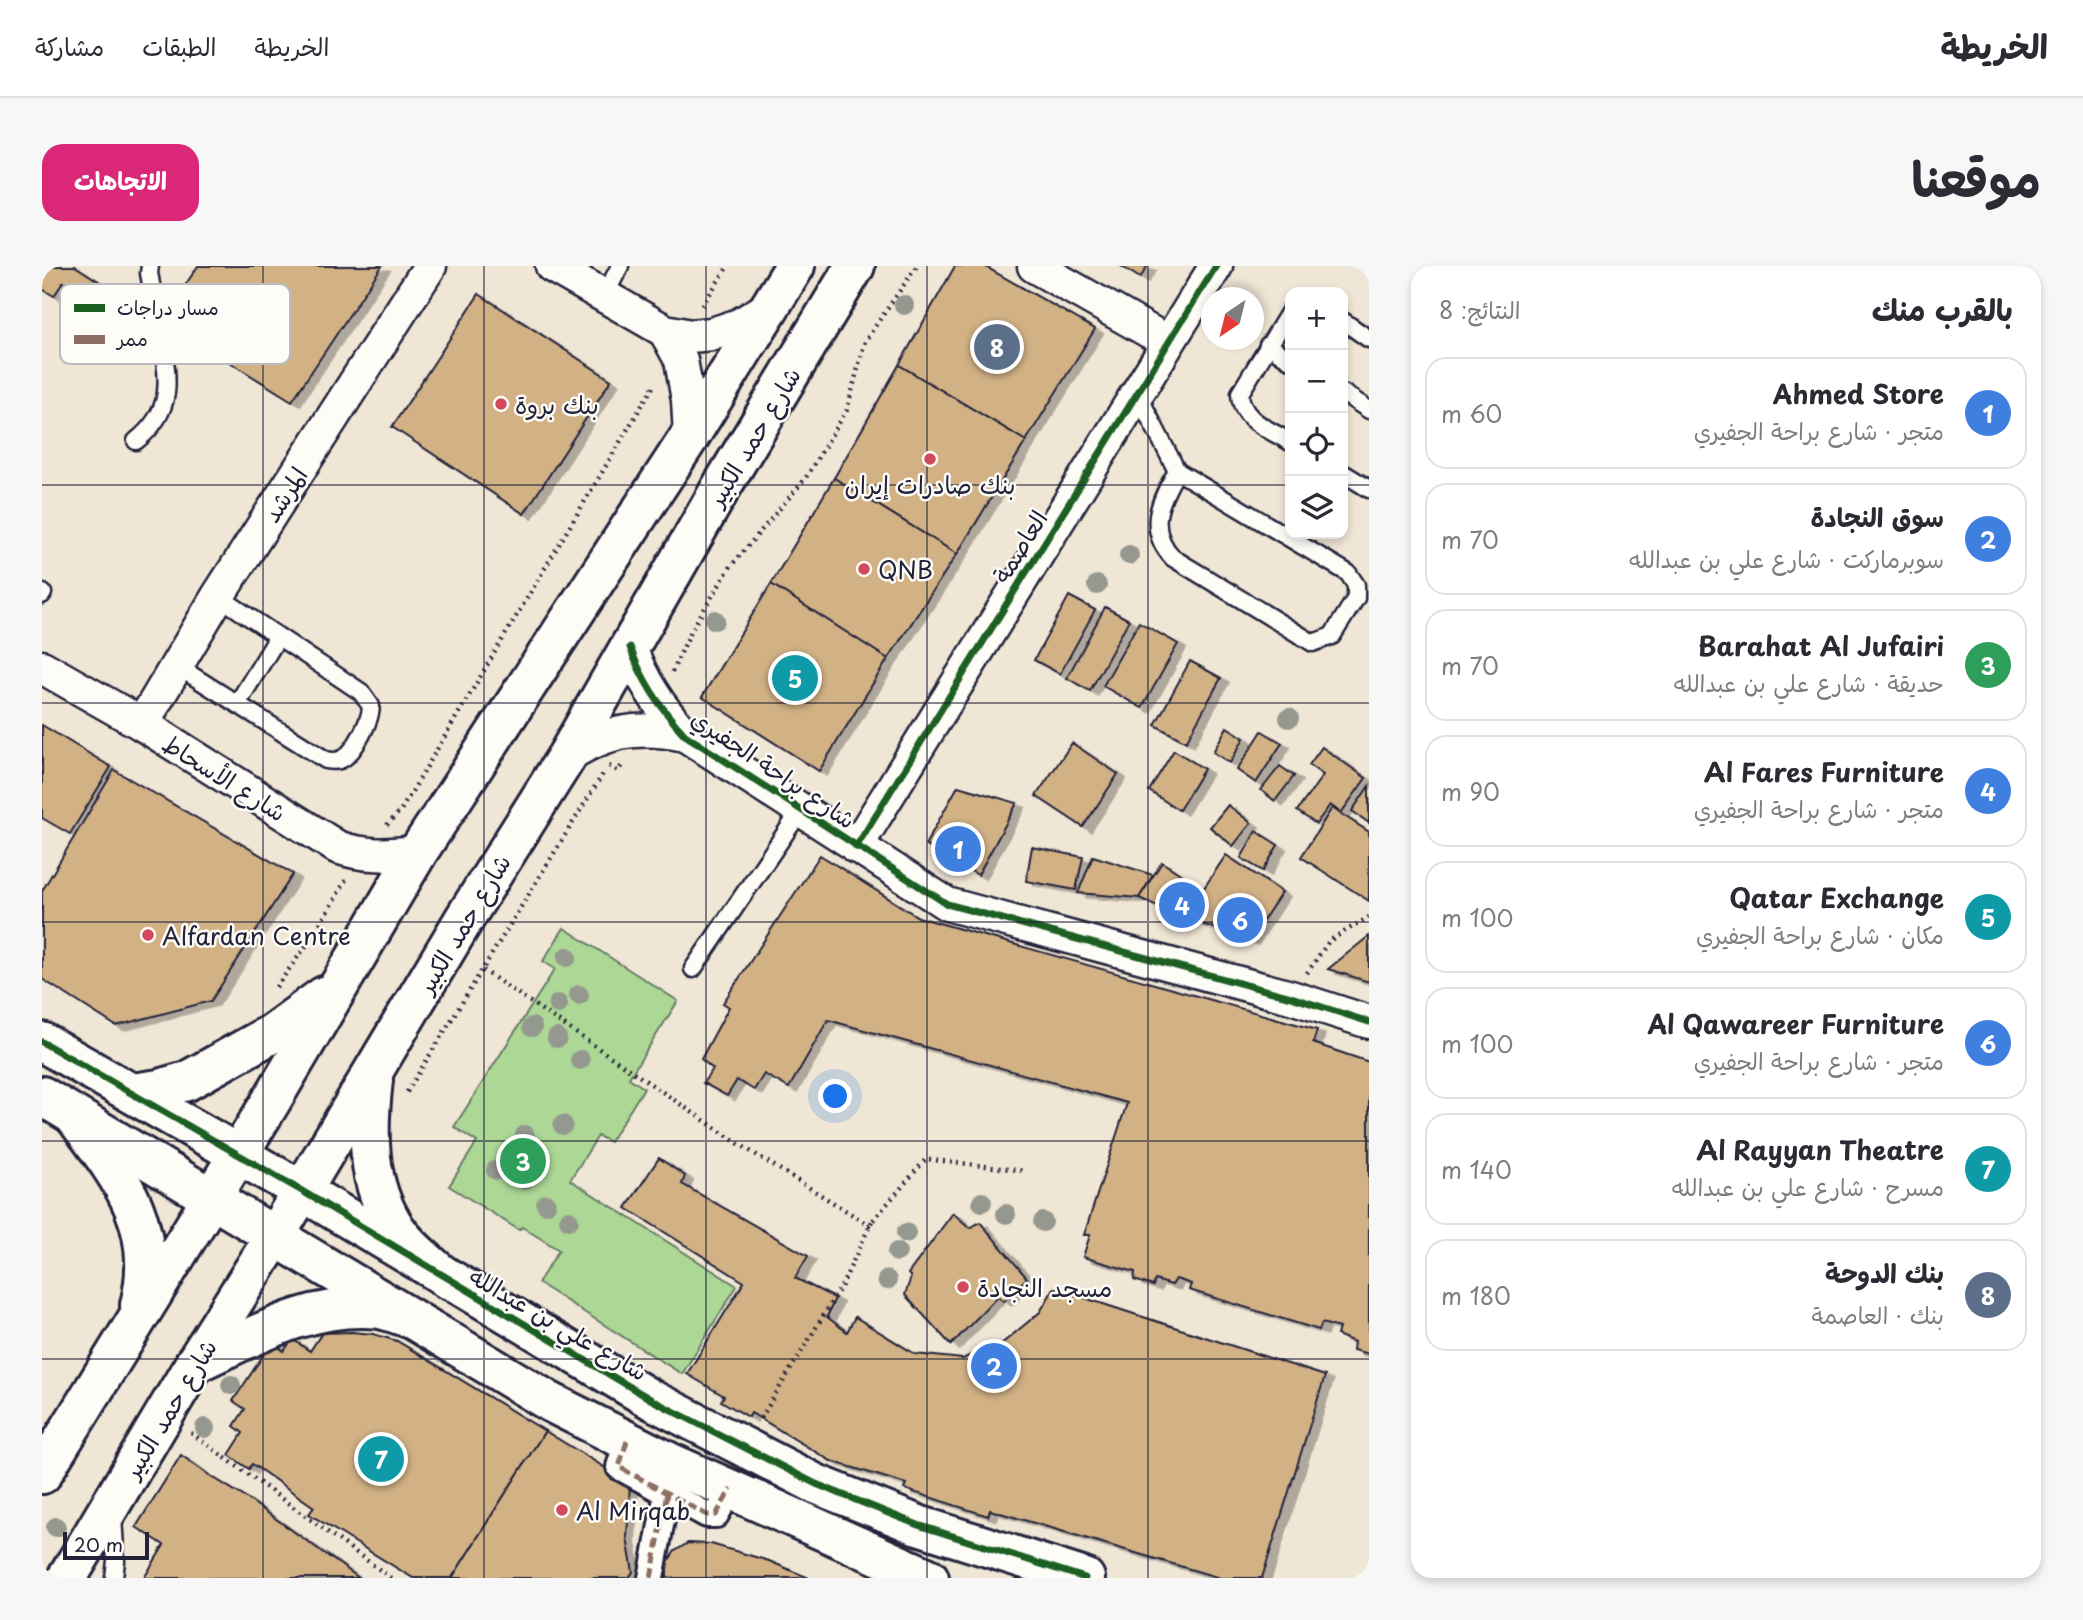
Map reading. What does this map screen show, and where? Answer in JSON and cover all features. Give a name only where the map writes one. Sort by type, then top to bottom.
[{"type":"main road","points":[[42,1474],[238,1154],[418,852],[690,436],[795,266]]},
{"type":"main road","name":"شارع حمد الكبير","points":[[67,1578],[463,921],[567,755],[722,486],[855,266]]},
{"type":"main road","points":[[132,1093],[187,1081],[273,1033],[337,987]]},
{"type":"main road","name":"شارع علي بن عبدالله","points":[[42,1042],[302,1191],[652,1400],[816,1483],[918,1525],[1085,1578]]},
{"type":"main road","points":[[375,1070],[368,1130],[370,1156],[382,1202],[402,1236],[447,1279]]},
{"type":"main road","points":[[42,1097],[550,1402],[627,1441],[929,1578]]},
{"type":"main road","points":[[75,1117],[118,1173],[138,1216],[144,1241],[145,1268],[137,1319]]},
{"type":"main road","points":[[195,1363],[278,1324],[326,1310],[382,1309],[412,1319]]},
{"type":"street","name":"المرشد","points":[[142,724],[218,597],[430,266]]},
{"type":"street","points":[[552,266],[665,331],[690,336],[712,334],[740,325],[771,306]]},
{"type":"street","points":[[1034,266],[1168,342]]},
{"type":"street","name":"العاصمة","points":[[856,847],[1216,266]]},
{"type":"street","points":[[665,331],[681,360],[688,400],[690,436]]},
{"type":"street","name":"شارع براحة الجفيري","points":[[629,648],[637,667],[649,716],[685,735],[947,904],[1291,997],[1369,1022]]},
{"type":"street","name":"شارع الأسحاط","points":[[42,667],[142,724],[326,842],[361,854],[381,856],[418,852]]},
{"type":"street","points":[[567,755],[649,716]]},
{"type":"street","points":[[627,1441],[619,1467],[707,1515],[716,1515],[731,1489]]},
{"type":"street","points":[[650,1578],[667,1493]]},
{"type":"lane","points":[[150,266],[151,284]]},
{"type":"lane","points":[[605,295],[620,266]]},
{"type":"lane","points":[[1285,319],[1240,393],[1240,403],[1250,418],[1285,439]]},
{"type":"lane","points":[[1348,324],[1368,335]]},
{"type":"lane","points":[[1268,345],[1285,357]]},
{"type":"lane","points":[[136,441],[158,417],[166,397],[168,376],[166,364]]},
{"type":"lane","points":[[1137,393],[1177,471],[1349,573],[1356,585],[1356,598],[1332,636],[1312,643],[1173,558],[1158,536],[1158,516],[1164,493],[1177,471]]},
{"type":"lane","points":[[1348,396],[1369,410]]},
{"type":"lane","points":[[1348,476],[1369,489]]},
{"type":"lane","points":[[177,666],[326,760],[334,762],[347,755],[368,723],[371,706],[361,692],[218,597]]},
{"type":"lane","points":[[237,704],[278,637]]},
{"type":"lane","points":[[693,969],[801,810]]},
{"type":"lane","points":[[111,1507],[116,1561],[114,1578]]},
{"type":"path","points":[[701,308],[728,266]]},
{"type":"path","points":[[407,1093],[608,766],[618,771],[692,629],[731,566],[805,479],[847,410],[865,341],[917,266]]},
{"type":"path","points":[[270,995],[309,942],[361,854],[401,810],[660,375]]},
{"type":"path","points":[[1291,997],[1329,941],[1369,917]]},
{"type":"path","points":[[483,970],[739,1144],[869,1225],[926,1159],[1026,1171]]},
{"type":"path","points":[[758,1422],[842,1285],[872,1221]]},
{"type":"path","points":[[166,1415],[391,1578]]},
{"type":"green space","points":[[564,928],[678,1001],[629,1078],[644,1088],[610,1142],[598,1136],[570,1180],[737,1286],[682,1374],[538,1283],[559,1250],[522,1227],[519,1230],[449,1186],[477,1142],[454,1127],[555,969],[543,961]]},
{"type":"building","points":[[42,266],[75,266],[103,284],[63,282],[54,296],[42,289]]},
{"type":"building","points":[[198,266],[382,266],[292,401],[233,364],[290,364],[290,284],[186,284]]},
{"type":"building","points":[[955,266],[984,266],[1095,329],[1026,441],[899,365]]},
{"type":"building","points":[[1121,266],[1148,266],[1140,278]]},
{"type":"building","name":"بنك بروة","points":[[479,294],[611,380],[524,514],[392,427]]},
{"type":"building","name":"بنك صادرات إيران","points":[[899,365],[1026,441],[957,554],[834,478]]},
{"type":"building","name":"QNB","points":[[834,478],[957,554],[888,659],[771,584]]},
{"type":"building","points":[[771,584],[888,659],[819,771],[702,697]]},
{"type":"building","points":[[1069,596],[1095,610],[1060,674],[1034,660]]},
{"type":"building","points":[[1105,607],[1129,620],[1090,691],[1067,678]]},
{"type":"building","points":[[1139,622],[1178,644],[1142,708],[1103,686]]},
{"type":"building","points":[[1190,661],[1221,678],[1186,742],[1155,725]]},
{"type":"building","points":[[42,725],[111,767],[70,834],[42,818]]},
{"type":"building","points":[[1227,727],[1244,738],[1230,763],[1213,752]]},
{"type":"building","points":[[1262,731],[1282,743],[1256,783],[1237,770]]},
{"type":"building","points":[[1072,743],[1118,774],[1083,827],[1036,796]]},
{"type":"building","points":[[1322,747],[1366,778],[1341,813],[1330,805],[1316,824],[1297,811],[1323,775],[1309,765]]},
{"type":"building","points":[[1174,750],[1204,769],[1179,810],[1149,791]]},
{"type":"building","points":[[1280,766],[1294,776],[1275,801],[1261,790]]},
{"type":"building","name":"Alfardan Centre","points":[[114,770],[293,874],[211,1001],[116,1026],[42,979],[42,891]]},
{"type":"building","points":[[958,786],[1017,803],[978,875],[925,845]]},
{"type":"building","points":[[1369,786],[1369,823],[1352,811]]},
{"type":"building","points":[[1228,805],[1251,823],[1233,846],[1210,827]]},
{"type":"building","points":[[1332,808],[1369,832],[1369,901],[1301,857]]},
{"type":"building","points":[[1256,831],[1278,845],[1263,871],[1241,858]]},
{"type":"building","points":[[1032,847],[1083,857],[1076,890],[1026,881]]},
{"type":"building","points":[[820,855],[918,917],[1317,1030],[1313,1043],[1369,1062],[1369,1354],[1353,1350],[1354,1342],[1337,1335],[1339,1328],[1322,1323],[1319,1330],[1189,1290],[1191,1284],[1176,1279],[1172,1285],[1155,1280],[1153,1286],[1134,1280],[1135,1272],[1083,1257],[1090,1235],[1084,1235],[1127,1103],[828,1020],[789,1088],[764,1074],[754,1090],[737,1080],[727,1096],[703,1083],[713,1069],[701,1059],[729,1007],[723,1003]]},
{"type":"building","points":[[1226,855],[1282,892],[1250,940],[1184,918]]},
{"type":"building","points":[[1093,856],[1153,875],[1139,898],[1078,893]]},
{"type":"building","points":[[1162,862],[1203,889],[1184,918],[1139,898]]},
{"type":"building","points":[[1369,936],[1369,982],[1328,969]]},
{"type":"building","points":[[659,1158],[685,1176],[682,1184],[808,1256],[795,1278],[835,1298],[827,1317],[847,1332],[855,1317],[915,1354],[963,1359],[992,1344],[999,1346],[1040,1312],[1054,1288],[1325,1376],[1262,1578],[1220,1578],[990,1510],[988,1516],[904,1489],[906,1484],[831,1461],[751,1413],[749,1417],[721,1401],[724,1396],[687,1374],[744,1282],[626,1208]]},
{"type":"building","name":"مسجد النجادة","points":[[953,1213],[970,1228],[980,1222],[1027,1278],[1004,1301],[998,1296],[951,1345],[905,1295],[911,1277],[908,1274]]},
{"type":"building","points":[[322,1333],[373,1334],[397,1341],[545,1431],[452,1578],[413,1578],[309,1514],[314,1507],[252,1464],[249,1469],[229,1455],[243,1433],[234,1426],[245,1409],[233,1401],[272,1342],[284,1351],[292,1339],[310,1351]]},
{"type":"building","name":"Al Mirqab","points":[[545,1431],[630,1483],[627,1538],[633,1572],[629,1578],[452,1578]]},
{"type":"building","points":[[181,1455],[359,1578],[144,1578],[164,1545],[136,1527]]},
{"type":"building","points":[[688,1543],[711,1544],[769,1561],[809,1578],[667,1578],[667,1563],[675,1551]]},
{"type":"marked path","points":[[627,1441],[619,1467],[707,1515],[716,1515],[731,1489]]},
{"type":"marked path","points":[[651,1578],[667,1493]]},
{"type":"cycle path","points":[[856,847],[1216,266]]},
{"type":"cycle path","points":[[630,647],[653,694],[685,735],[947,904],[1291,997],[1369,1022]]},
{"type":"cycle path","points":[[42,1042],[302,1191],[652,1400],[816,1484],[918,1525],[1085,1578]]},
{"type":"place","name":"بنك الدوحة","points":[[997,347]]},
{"type":"place","name":"بنك بروة","points":[[501,404]]},
{"type":"place","name":"بنك صادرات إيران","points":[[930,459]]},
{"type":"place","name":"QNB","points":[[864,569]]},
{"type":"place","name":"Qatar Exchange","points":[[795,678]]},
{"type":"place","name":"Ahmed Store","points":[[958,849]]},
{"type":"place","name":"Al Fares Furniture","points":[[1182,905]]},
{"type":"place","name":"Al Qawareer Furniture","points":[[1240,920]]},
{"type":"place","name":"Alfardan Centre","points":[[148,935]]},
{"type":"place","name":"Barahat Al Jufairi","points":[[523,1161]]},
{"type":"place","name":"مسجد النجادة","points":[[963,1287]]},
{"type":"place","name":"سوق النجادة","points":[[994,1366]]},
{"type":"place","name":"Al Rayyan Theatre","points":[[381,1459]]},
{"type":"place","name":"Al Mirqab","points":[[562,1510]]}]
